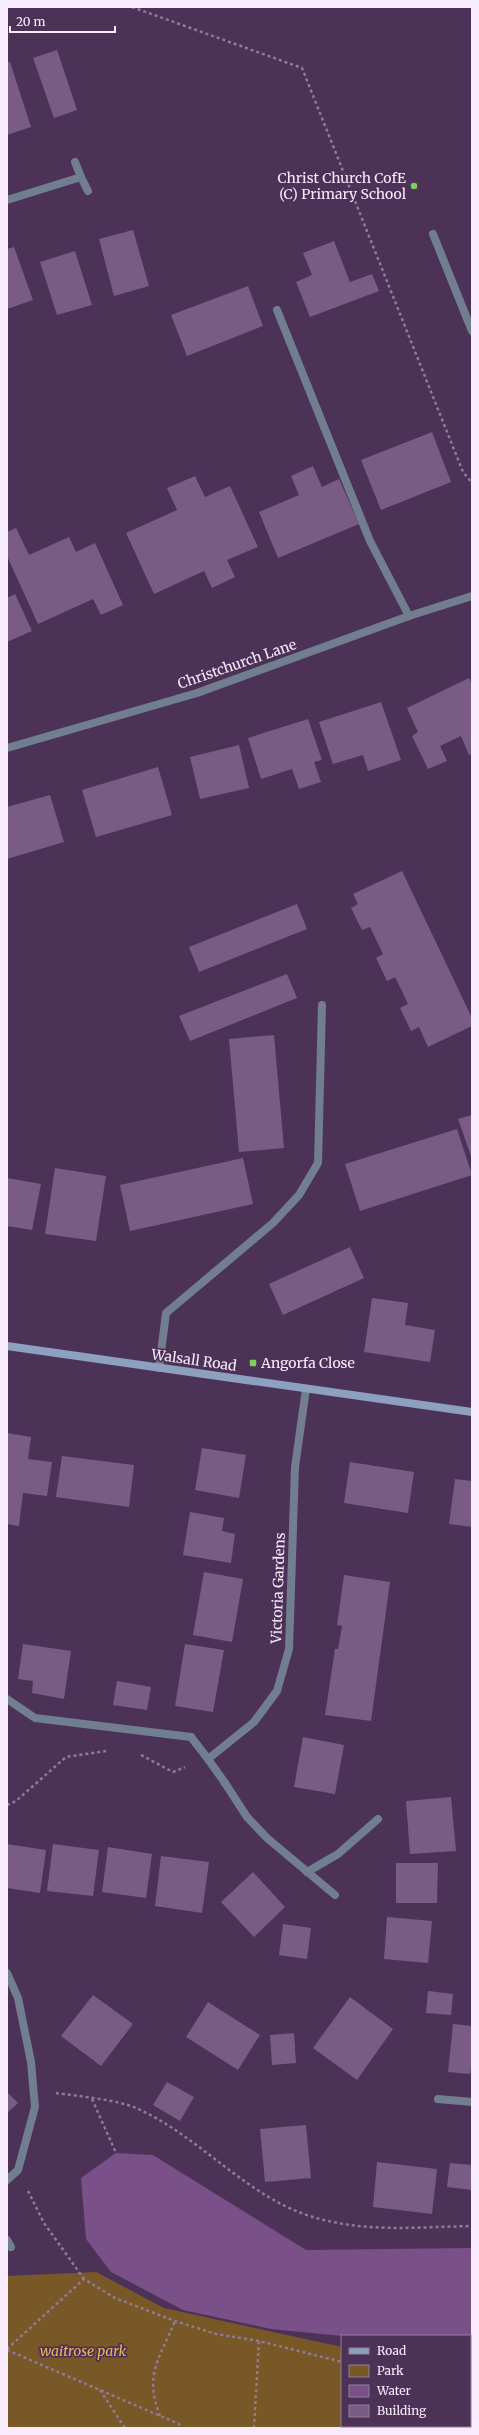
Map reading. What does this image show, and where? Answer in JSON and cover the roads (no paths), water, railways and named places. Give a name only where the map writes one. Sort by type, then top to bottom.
[{"type":"street","points":[[75,162],[88,191]]},
{"type":"street","points":[[7,200],[81,177]]},
{"type":"street","points":[[433,234],[472,331]]},
{"type":"street","points":[[277,310],[370,541],[409,616]]},
{"type":"street","name":"Christchurch Lane","points":[[7,748],[197,693],[409,616],[472,596]]},
{"type":"street","points":[[159,1368],[166,1313],[273,1223],[299,1195],[318,1163],[322,1005]]},
{"type":"street","name":"Walsall Road","points":[[7,1346],[472,1412]]},
{"type":"street","name":"Victoria Gardens","points":[[208,1759],[254,1722],[277,1691],[289,1649],[295,1467],[306,1389]]},
{"type":"street","points":[[7,1699],[35,1718],[191,1737],[225,1783],[247,1817],[267,1838],[335,1895]]},
{"type":"street","points":[[307,1872],[338,1854],[378,1819]]},
{"type":"street","points":[[7,1974],[18,1998],[31,2062],[35,2107],[18,2170],[7,2180]]},
{"type":"street","points":[[438,2099],[472,2102]]},
{"type":"water","points":[[116,2153],[153,2155],[306,2250],[472,2248],[472,2350],[471,2335],[341,2336],[271,2329],[183,2310],[111,2272],[86,2239],[81,2178]]},
{"type":"place","name":"Christ Church CofE (C) Primary School","points":[[414,186]]},
{"type":"place","name":"Angorfa Close","points":[[253,1363]]},
{"type":"park label","name":"waitrose park","points":[[83,2351]]}]
